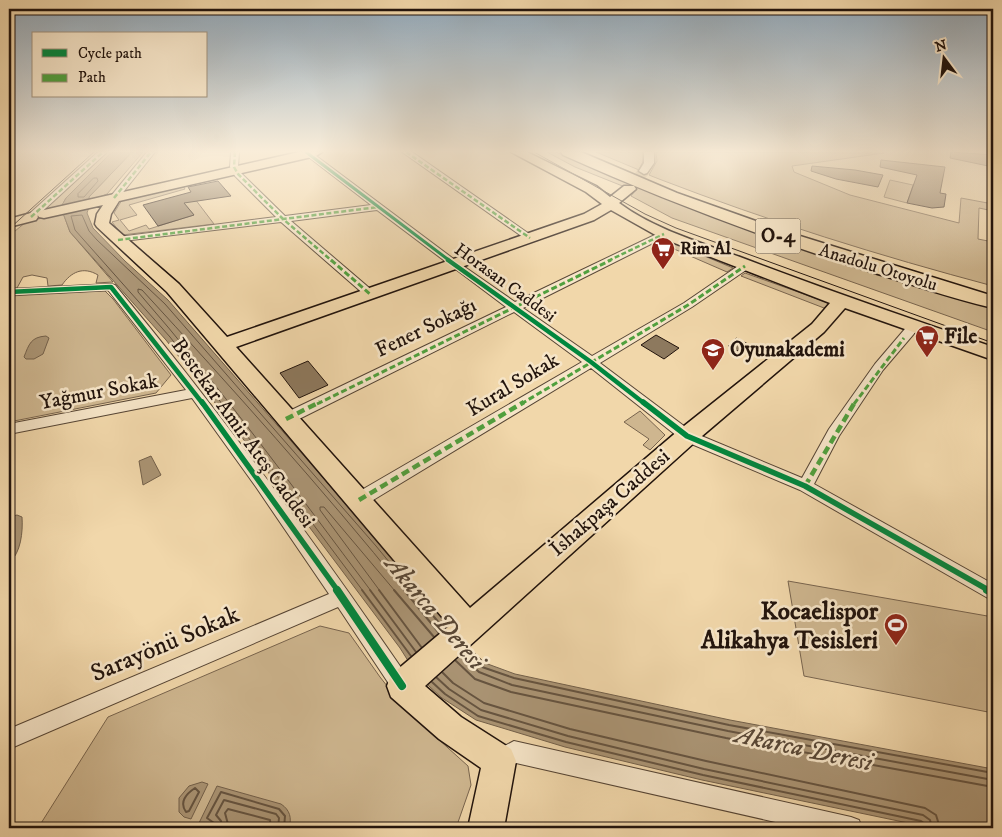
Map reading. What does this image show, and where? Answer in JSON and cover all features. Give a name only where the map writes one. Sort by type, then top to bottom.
[{"type":"highway","name":"Anadolu Otoyolu","points":[[660,191],[695,206],[788,239],[993,302]]},
{"type":"highway","name":"Anadolu Otoyolu","points":[[681,191],[794,233],[889,264],[993,293]]},
{"type":"main road","points":[[9,223],[142,191]]},
{"type":"main road","points":[[594,191],[616,209],[664,234],[841,302],[993,354]]},
{"type":"main road","points":[[224,345],[602,212],[616,209],[628,191]]},
{"type":"main road","points":[[107,199],[102,224],[173,288],[224,345],[252,381],[458,614],[462,633]]},
{"type":"main road","points":[[9,227],[33,217]]},
{"type":"main road","points":[[9,234],[33,217]]},
{"type":"main road","name":"İshakpaşa Caddesi","points":[[410,680],[687,436],[818,328],[841,302]]},
{"type":"main road","name":"Bestekar Amir Ateş Caddesi","points":[[410,680],[450,728],[499,761]]},
{"type":"main road","points":[[486,828],[499,761]]},
{"type":"street","points":[[33,217],[61,191]]},
{"type":"street","points":[[107,199],[114,191]]},
{"type":"street","points":[[256,191],[283,219],[370,294]]},
{"type":"street","name":"Horasan Caddesi","points":[[358,191],[455,265],[592,362],[687,436],[805,486],[993,593]]},
{"type":"street","points":[[462,191],[530,238]]},
{"type":"street","points":[[118,240],[378,207]]},
{"type":"street","name":"Fener Sokağı","points":[[286,419],[664,234]]},
{"type":"street","points":[[688,305],[745,266]]},
{"type":"street","name":"Bestekar Amir Ateş Caddesi","points":[[9,292],[111,287],[196,393],[342,597],[410,680]]},
{"type":"street","name":"Kural Sokak","points":[[359,500],[688,305]]},
{"type":"street","points":[[805,486],[834,433],[879,366],[914,326]]},
{"type":"street","name":"Yağmur Sokak","points":[[9,429],[196,393]]},
{"type":"street","name":"Sarayönü Sokak","points":[[9,740],[342,597]]},
{"type":"street","points":[[499,761],[514,752],[851,828]]},
{"type":"shaded area","points":[[65,191],[73,191],[61,207],[44,210]]},
{"type":"shaded area","points":[[95,191],[110,191],[107,194],[89,201],[89,197]]},
{"type":"shaded area","points":[[161,191],[178,191],[129,205],[137,215],[120,220],[129,231],[146,225],[149,229],[194,215],[184,203],[195,199],[214,224],[122,235],[112,222],[119,220],[114,213],[122,200]]},
{"type":"shaded area","points":[[635,191],[646,191],[717,219],[827,257],[993,308],[993,332],[672,218],[631,196]]},
{"type":"shaded area","points":[[692,191],[840,191],[959,223],[961,198],[993,204],[993,211],[979,208],[978,239],[993,242],[993,286],[908,263],[741,209]]},
{"type":"shaded area","points":[[886,191],[911,191],[907,203],[884,197]]},
{"type":"shaded area","points":[[63,213],[70,232],[113,282],[96,283],[98,275],[93,272],[82,271],[73,274],[62,285],[48,286],[47,278],[32,275],[23,277],[17,288],[9,289],[9,236],[26,222]]},
{"type":"shaded area","points":[[664,239],[733,268],[727,272],[658,242]]},
{"type":"shaded area","points":[[745,273],[829,303],[824,308],[741,276]]},
{"type":"shaded area","points":[[105,291],[171,375],[156,393],[9,422],[9,296]]},
{"type":"shaded area","points":[[640,411],[665,435],[650,450],[643,445],[649,439],[624,422]]},
{"type":"shaded area","name":"Kocaelispor Alikahya Tesisleri","points":[[788,581],[993,617],[993,713],[804,676]]},
{"type":"shaded area","points":[[320,626],[349,633],[406,710],[468,766],[471,785],[456,828],[38,828],[108,717]]},
{"type":"water","points":[[73,191],[95,191],[89,197],[89,201],[61,207]]},
{"type":"water","name":"Akarca Deresi","points":[[89,207],[87,213],[93,228],[125,261],[168,300],[380,543],[458,637],[485,663],[515,674],[730,720],[993,769],[993,828],[932,828],[702,780],[565,747],[476,720],[442,698],[417,675],[400,648],[247,444],[166,340],[70,232],[63,213]]},
{"type":"water","points":[[46,336],[49,338],[43,354],[34,359],[26,359],[24,357],[31,342]]},
{"type":"water","points":[[151,456],[161,475],[143,485],[139,461]]},
{"type":"water","points":[[17,515],[22,517],[19,548],[9,563],[9,517]]},
{"type":"water","points":[[202,782],[208,784],[191,819],[184,817],[179,812],[179,798],[189,786]]},
{"type":"water","points":[[217,786],[281,804],[290,814],[289,828],[218,828],[199,823]]},
{"type":"building","points":[[227,191],[231,196],[184,203],[194,215],[158,226],[143,205],[191,192]]},
{"type":"building","points":[[911,191],[940,191],[940,193],[946,194],[944,207],[932,208],[907,203]]},
{"type":"building","points":[[656,335],[679,348],[664,359],[641,345]]},
{"type":"building","points":[[736,338],[752,346],[744,354],[728,346]]},
{"type":"building","points":[[308,361],[328,385],[299,398],[280,373]]},
{"type":"tram line","points":[[9,229],[51,191]]},
{"type":"tram line","points":[[604,191],[645,214],[676,228],[993,343]]},
{"type":"marked path","points":[[31,217],[60,191]]},
{"type":"marked path","points":[[114,198],[120,191]]},
{"type":"marked path","points":[[255,191],[283,219],[370,294]]},
{"type":"marked path","points":[[462,191],[530,238]]},
{"type":"marked path","points":[[118,240],[378,207]]},
{"type":"marked path","points":[[286,419],[664,234]]},
{"type":"marked path","points":[[359,500],[688,305],[745,266]]},
{"type":"marked path","points":[[805,486],[850,409],[889,355],[904,338]]},
{"type":"cycle path","points":[[358,191],[455,265],[591,362],[687,436],[805,486],[993,593]]},
{"type":"cycle path","points":[[9,292],[111,287],[225,432],[402,686]]},
{"type":"place","name":"Rim Al","points":[[663,270]]},
{"type":"place","name":"File","points":[[927,358]]},
{"type":"place","name":"Oyunakademi","points":[[713,371]]},
{"type":"place","name":"Kocaelispor Alikahya Tesisleri","points":[[896,646]]}]
